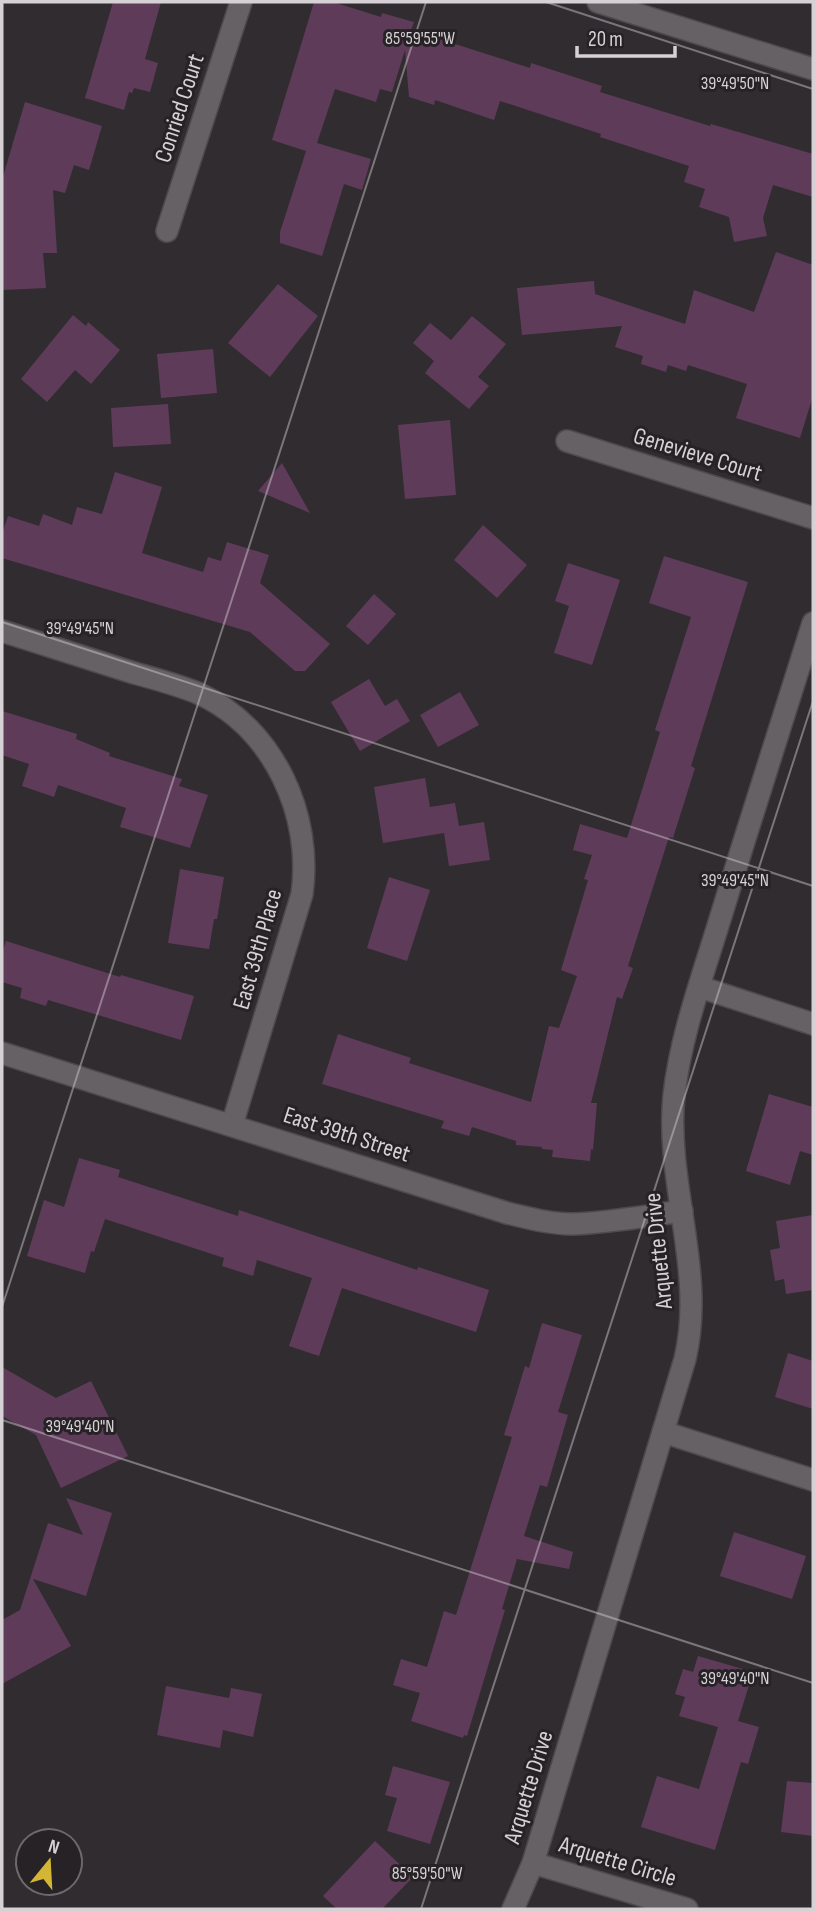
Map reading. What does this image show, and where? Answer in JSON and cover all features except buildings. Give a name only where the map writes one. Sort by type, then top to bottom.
[{"type":"street","name":"Conried Court","points":[[167,231],[241,2]]},
{"type":"street","points":[[598,2],[813,69]]},
{"type":"street","name":"Genevieve Court","points":[[567,441],[813,518]]},
{"type":"street","name":"Arquette Drive","points":[[513,1909],[533,1863],[685,1359],[692,1314],[692,1291],[674,1153],[674,1098],[680,1056],[813,623]]},
{"type":"street","name":"East 39th Place","points":[[2,631],[199,694],[248,728],[284,777],[302,835],[302,894],[232,1125]]},
{"type":"street","points":[[700,987],[813,1024]]},
{"type":"street","name":"East 39th Street","points":[[2,1053],[538,1221],[570,1224],[603,1222],[682,1210]]},
{"type":"street","points":[[663,1432],[813,1480]]},
{"type":"street","name":"Arquette Circle","points":[[533,1863],[688,1909]]}]
